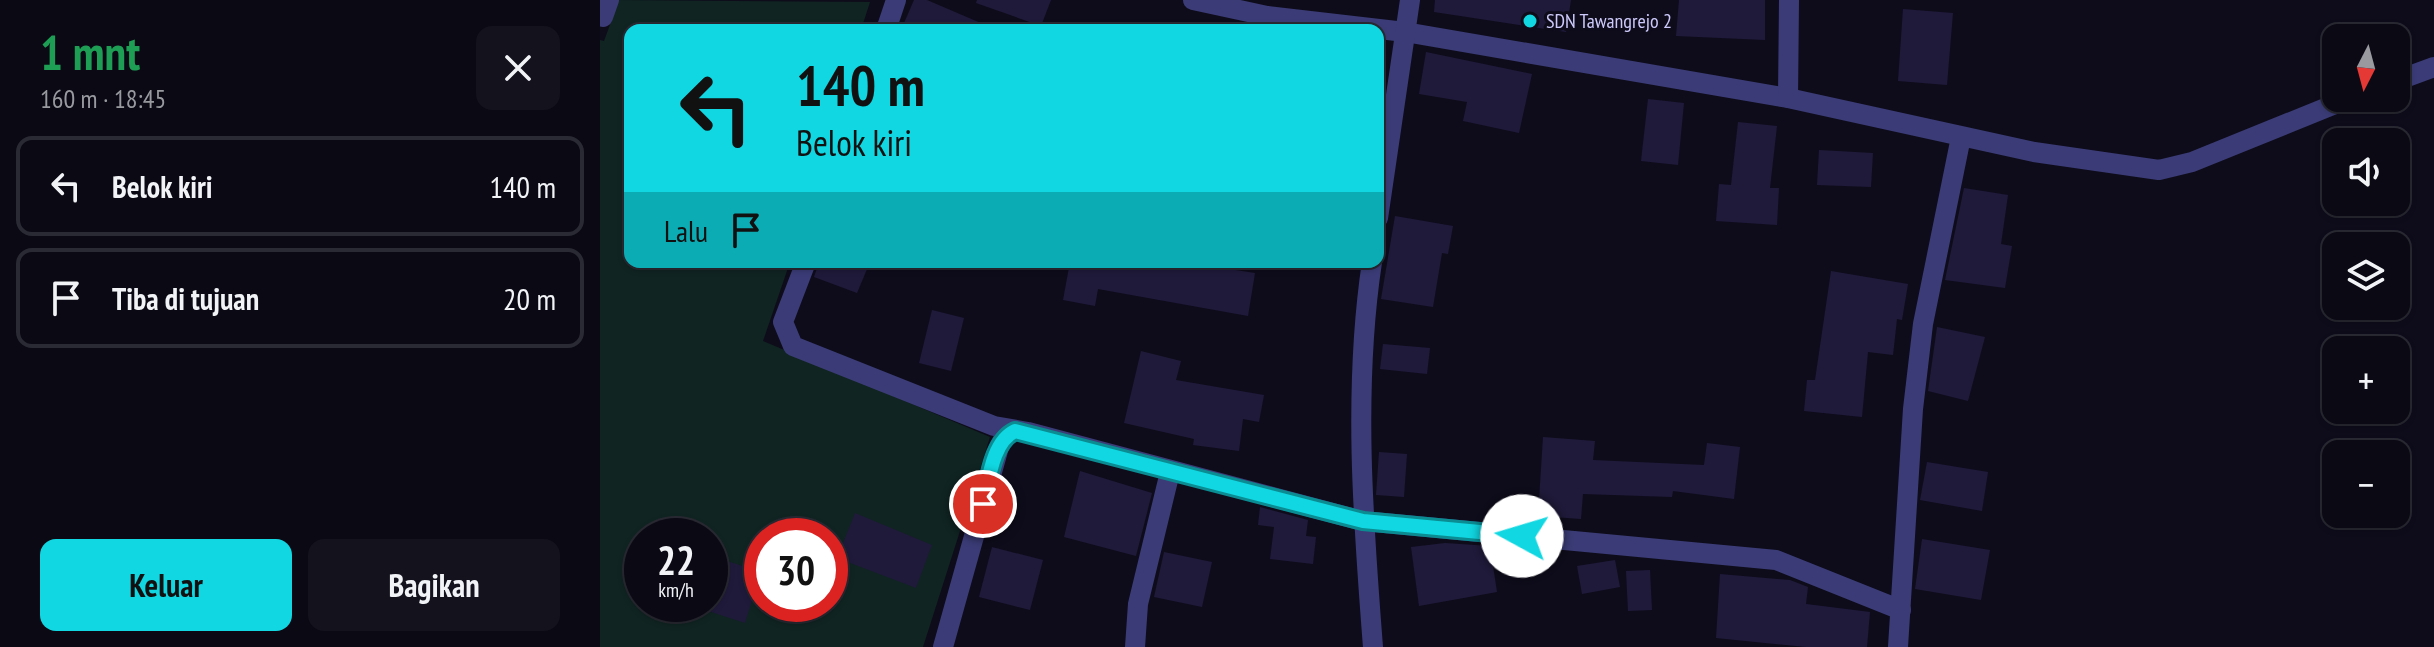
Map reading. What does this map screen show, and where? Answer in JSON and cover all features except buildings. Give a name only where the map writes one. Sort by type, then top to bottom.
[{"type":"street","points":[[888,24],[896,0]]},
{"type":"street","points":[[1193,0],[1267,16],[1336,24]]},
{"type":"street","points":[[1384,177],[1410,0]]},
{"type":"street","points":[[1788,98],[1789,0]]},
{"type":"street","points":[[1384,30],[1788,98],[2034,152],[2159,170],[2192,162],[2322,109]]},
{"type":"street","points":[[2410,76],[2434,67]]},
{"type":"street","points":[[1898,647],[1923,324],[1961,137]]},
{"type":"street","points":[[804,268],[783,322],[793,346],[994,426],[1363,521],[1776,560],[1901,610]]},
{"type":"street","points":[[1371,268],[1364,311],[1363,521],[1373,647]]},
{"type":"street","points":[[943,647],[999,447],[1005,436],[1015,431]]},
{"type":"street","points":[[1135,647],[1138,604],[1170,472]]},
{"type":"green space","points":[[619,0],[870,2],[863,24],[624,24],[624,268],[788,268],[763,341],[990,437],[923,647],[600,647],[600,40],[604,41]]},
{"type":"place","name":"SDN Tawangrejo 2","points":[[1530,21]]},
{"type":"route","points":[[983,504],[999,447],[1005,436],[1015,431],[1363,521],[1522,536]]}]
